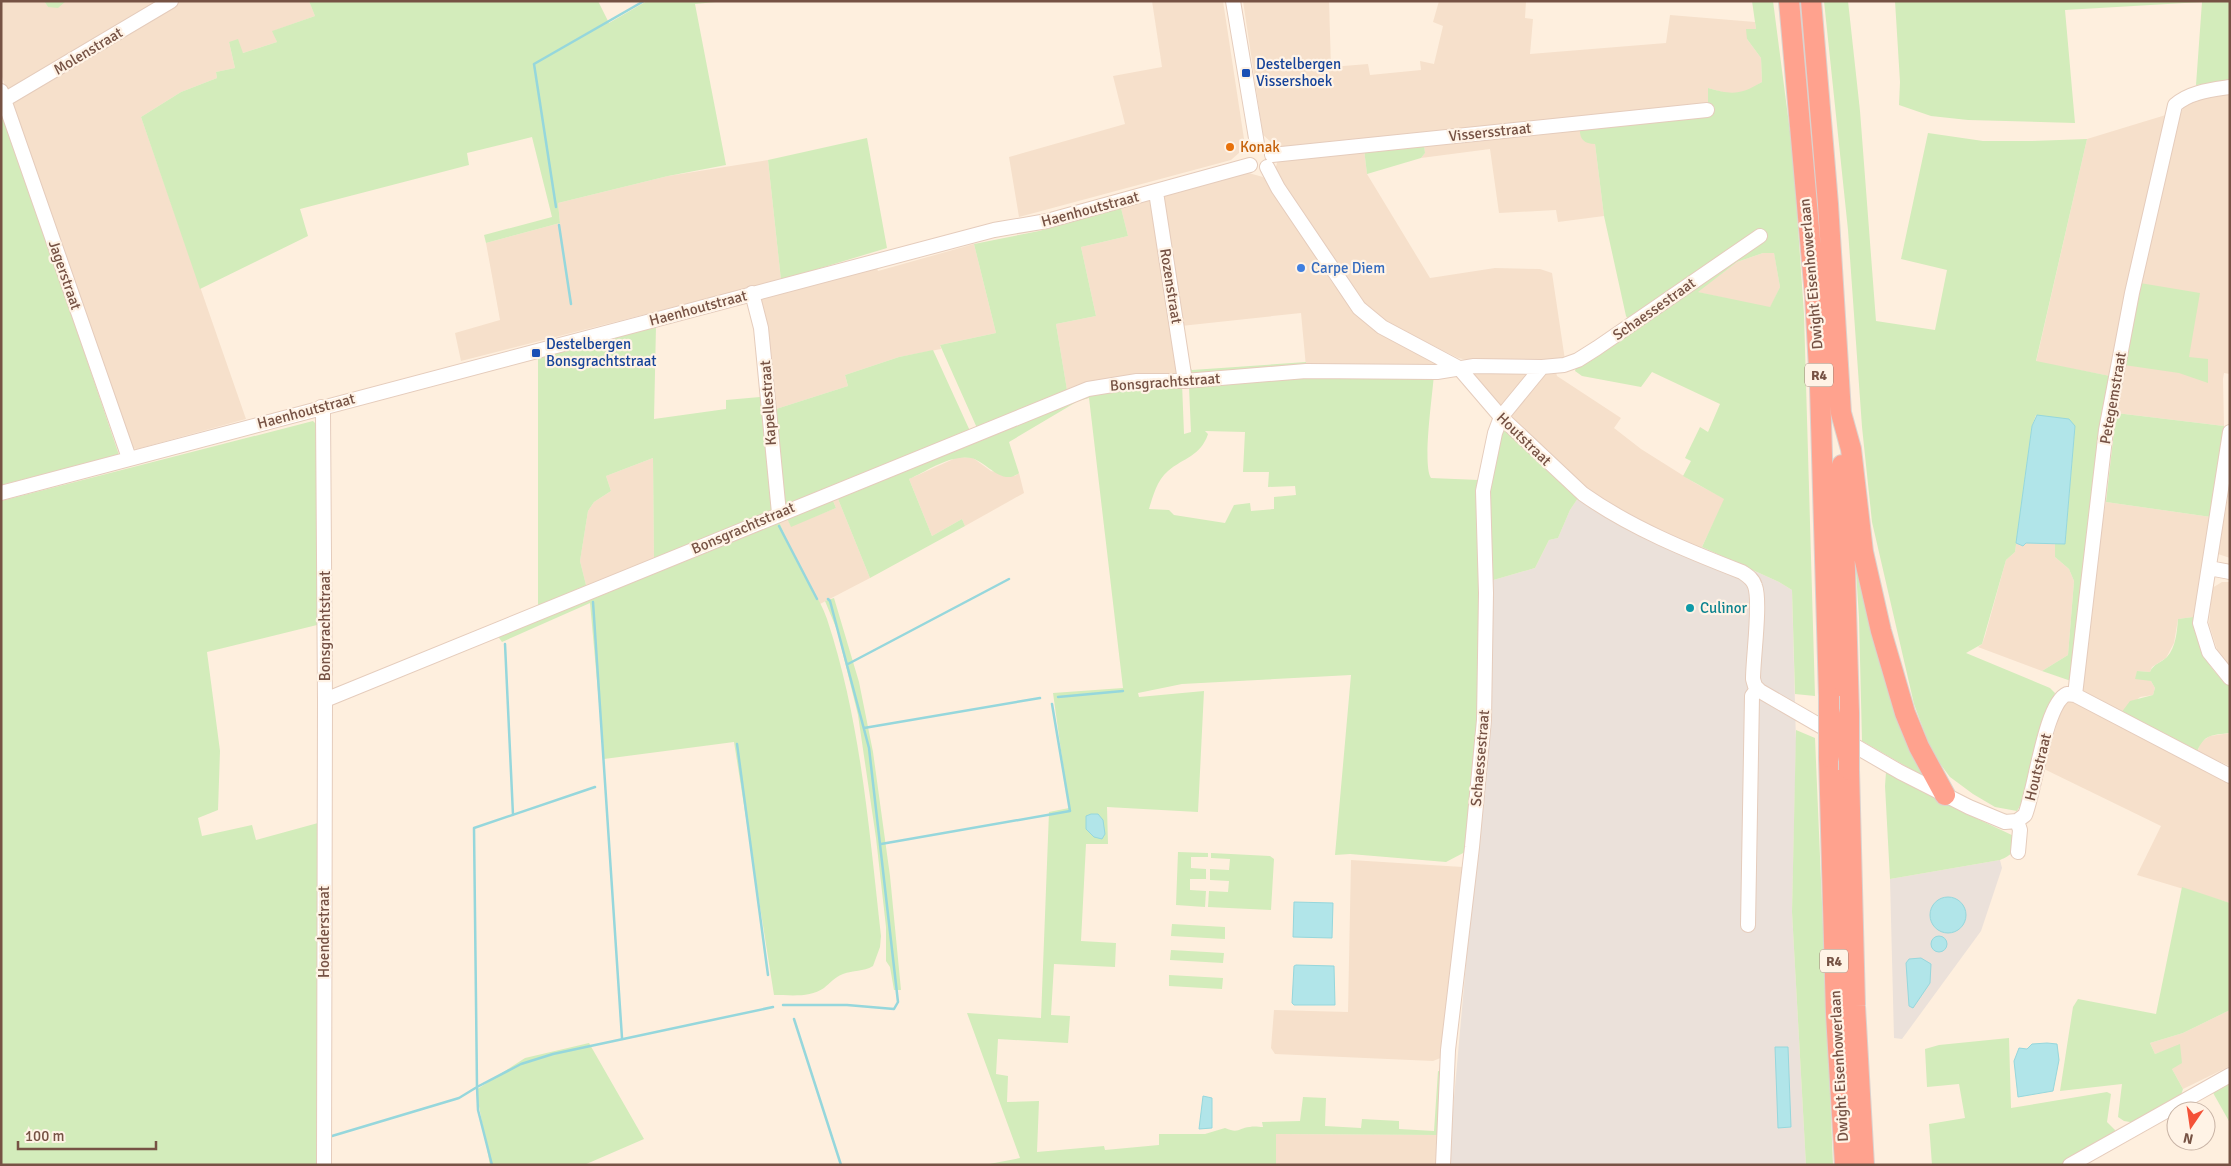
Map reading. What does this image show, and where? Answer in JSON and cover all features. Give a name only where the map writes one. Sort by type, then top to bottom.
[{"type":"highway","name":"Dwight Eisenhowerlaan","points":[[1789,1],[1818,341],[1836,1014],[1845,1165]]},
{"type":"highway","name":"R4","points":[[1811,1],[1828,204],[1841,413]]},
{"type":"highway","name":"Dwight Eisenhowerlaan","points":[[1841,413],[1855,1006],[1864,1165]]},
{"type":"highway","points":[[1841,413],[1851,450],[1863,552],[1883,639],[1910,725],[1945,796]]},
{"type":"street","name":"Molenstraat","points":[[3,95],[171,1]]},
{"type":"street","points":[[1233,1],[1257,144]]},
{"type":"street","name":"Petegemstraat","points":[[2075,695],[2106,430],[2132,293],[2175,105],[2182,99],[2195,94],[2230,87]]},
{"type":"street","name":"Jagerstraat","points":[[3,95],[128,458]]},
{"type":"street","name":"Vissersstraat","points":[[1270,161],[1707,110]]},
{"type":"street","points":[[1257,144],[1267,146],[1270,161],[1258,169],[1250,165],[1248,153],[1257,144]]},
{"type":"street","name":"Houtstraat","points":[[1270,161],[1278,188],[1359,308],[1368,318],[1459,368],[1501,417],[1583,494],[1658,536],[1742,572],[1750,578],[1756,589],[1753,679],[1758,689],[1752,696],[1748,925]]},
{"type":"street","name":"Haenhoutstraat","points":[[1,493],[752,293],[994,230],[1038,223],[1250,165]]},
{"type":"street","name":"Rozenstraat","points":[[1156,192],[1185,380]]},
{"type":"street","name":"Schaessestraat","points":[[1459,368],[1474,366],[1564,366],[1578,360],[1760,236]]},
{"type":"street","name":"Kapellestraat","points":[[752,293],[761,328],[771,452],[779,513]]},
{"type":"street","name":"Schaessestraat","points":[[1443,1165],[1448,1050],[1472,847],[1484,720],[1486,594],[1483,491],[1495,433],[1501,417],[1542,367]]},
{"type":"street","name":"Bonsgrachtstraat","points":[[321,407],[323,413],[325,700],[779,513],[1088,389],[1137,381],[1185,380],[1306,371],[1437,372],[1459,368]]},
{"type":"street","points":[[2230,432],[2200,623],[2209,652],[2230,678]]},
{"type":"street","points":[[2209,568],[2230,572]]},
{"type":"street","points":[[1758,689],[1945,796],[2004,822],[2017,821],[2020,830],[2018,852]]},
{"type":"street","name":"Houtstraat","points":[[2017,821],[2025,815],[2028,808],[2042,747],[2056,704],[2064,695],[2075,695]]},
{"type":"street","points":[[2075,695],[2230,776]]},
{"type":"street","name":"Hoenderstraat","points":[[324,1165],[325,700]]},
{"type":"street","points":[[2070,1165],[2230,1075]]},
{"type":"shaded area","points":[[1,1],[44,1],[48,7],[66,1],[162,1],[8,94],[1,74]]},
{"type":"shaded area","points":[[181,1],[309,1],[315,16],[273,31],[277,42],[243,53],[229,42],[235,68],[216,72],[217,78],[181,92],[141,117],[246,419],[137,449],[131,448],[11,104],[13,100]]},
{"type":"shaded area","points":[[1152,1],[1223,1],[1244,139],[1240,152],[1231,160],[1019,217],[1009,157],[1125,124],[1113,76],[1162,67]]},
{"type":"shaded area","points":[[1243,1],[1329,1],[1331,67],[1368,64],[1370,75],[1421,70],[1420,61],[1434,64],[1443,26],[1433,22],[1439,1],[1526,1],[1525,18],[1533,19],[1530,54],[1666,43],[1670,15],[1755,22],[1756,29],[1747,39],[1761,58],[1762,82],[1746,92],[1729,94],[1708,88],[1708,106],[1278,148],[1263,135]]},
{"type":"shaded area","points":[[2230,93],[2230,374],[2224,373],[2223,379],[2224,426],[2116,413],[2140,283],[2179,117],[2184,106],[2199,99]]},
{"type":"shaded area","points":[[2169,114],[2110,376],[2036,362],[2087,139]]},
{"type":"shaded area","points":[[1580,127],[1595,144],[1604,216],[1558,222],[1556,210],[1499,213],[1490,149],[1421,158],[1425,153],[1424,144]]},
{"type":"shaded area","points":[[1364,149],[1367,174],[1430,278],[1495,268],[1540,269],[1552,273],[1565,360],[1553,362],[1557,376],[1621,418],[1614,428],[1641,449],[1695,483],[1725,499],[1696,559],[1592,508],[1460,375],[1472,361],[1458,358],[1380,319],[1367,307],[1347,282],[1275,170],[1279,156]]},
{"type":"shaded area","points":[[768,160],[781,280],[461,361],[455,333],[500,320],[486,243],[560,223],[558,203],[668,176]]},
{"type":"shaded area","points":[[1245,172],[1263,177],[1270,184],[1331,281],[1355,313],[1370,327],[1439,364],[1438,367],[1306,367],[1301,313],[1181,326],[1160,195]]},
{"type":"shaded area","points":[[1153,199],[1179,370],[1176,374],[1109,380],[1067,390],[1056,324],[1096,316],[1081,247],[1128,236],[1121,208]]},
{"type":"shaded area","points":[[974,244],[996,333],[940,345],[941,349],[899,357],[845,375],[848,386],[773,410],[759,300],[876,266],[878,271]]},
{"type":"shaded area","points":[[1774,252],[1780,287],[1770,308],[1697,292],[1737,262],[1763,253]]},
{"type":"shaded area","points":[[958,457],[973,458],[991,471],[1015,476],[1019,473],[1024,493],[965,526],[962,519],[932,536],[909,479]]},
{"type":"shaded area","points":[[653,458],[654,561],[587,589],[580,561],[588,511],[594,502],[611,491],[606,476]]},
{"type":"shaded area","points":[[2230,485],[2230,558],[2218,554]]},
{"type":"shaded area","points":[[836,494],[870,578],[820,604],[794,556],[777,517],[785,514],[791,526],[836,508],[831,496]]},
{"type":"shaded area","points":[[1578,498],[1696,559],[1702,547],[1779,582],[1792,590],[1796,742],[1792,912],[1806,1165],[1448,1165],[1490,696],[1490,581],[1535,568],[1549,540],[1558,538],[1570,510]]},
{"type":"shaded area","points":[[2106,502],[2211,517],[2193,617],[2178,619],[2174,643],[2166,658],[2152,667],[2150,672],[2137,671],[2151,681],[2155,688],[2153,695],[2140,697],[2121,713],[2081,694],[2091,584]]},
{"type":"shaded area","points":[[2016,543],[2023,546],[2026,543],[2055,544],[2055,557],[2069,569],[2074,581],[2068,655],[2042,671],[1978,647],[1982,644],[1985,636],[2006,560],[2015,552]]},
{"type":"shaded area","points":[[2222,582],[2230,582],[2230,669],[2219,656],[2209,624],[2212,588]]},
{"type":"shaded area","points":[[2072,699],[2230,780],[2230,903],[2137,875],[2161,826],[2044,769],[2061,709],[2067,701]]},
{"type":"shaded area","points":[[2230,733],[2230,766],[2197,752],[2201,742],[2210,736]]},
{"type":"shaded area","points":[[1351,860],[1463,867],[1443,1057],[1433,1061],[1275,1054],[1271,1048],[1274,1010],[1348,1012]]},
{"type":"shaded area","points":[[2000,860],[2002,868],[1981,931],[1902,1039],[1894,1038],[1890,879]]},
{"type":"shaded area","points":[[2230,1010],[2230,1066],[2183,1089],[2172,1069],[2180,1045],[2155,1054],[2150,1043],[2183,1033]]},
{"type":"shaded area","points":[[1276,1134],[1438,1135],[1436,1165],[1276,1165]]},
{"type":"green space","points":[[44,1],[66,1],[58,8],[48,7]]},
{"type":"green space","points":[[309,1],[598,1],[609,23],[647,1],[726,1],[695,4],[726,165],[668,176],[558,203],[560,223],[486,243],[484,235],[552,217],[532,137],[467,153],[469,165],[300,209],[308,236],[200,289],[141,117],[181,92],[217,78],[216,72],[235,68],[229,42],[238,39],[243,53],[277,42],[272,31],[315,16]]},
{"type":"green space","points":[[1752,1],[1773,1],[1793,155],[1804,314],[1815,696],[1795,694],[1792,590],[1779,582],[1702,547],[1724,499],[1683,476],[1691,461],[1685,458],[1700,427],[1708,432],[1720,404],[1652,372],[1641,387],[1582,376],[1575,371],[1576,367],[1633,328],[1626,316],[1604,216],[1595,144],[1587,143],[1583,140],[1580,134],[1580,127],[1708,114],[1708,88],[1730,93],[1748,89],[1762,82],[1761,58],[1747,39],[1746,29],[1756,29]],"holes":[[[1763,253],[1774,253],[1780,287],[1770,307],[1698,292],[1737,262]]]},
{"type":"green space","points":[[1824,1],[1848,1],[1860,111],[1876,321],[1935,330],[1947,270],[1901,259],[1928,133],[1983,141],[2087,139],[2036,361],[2110,376],[2071,681],[2042,671],[2068,655],[2074,581],[2069,569],[2055,557],[2055,544],[2065,544],[2075,426],[2036,415],[2032,426],[2015,552],[2006,560],[1982,644],[1966,653],[2050,688],[2055,693],[2037,745],[2024,799],[2017,811],[1995,807],[1950,777],[1932,753],[1914,704],[1872,522],[1862,427],[1848,230]]},
{"type":"green space","points":[[1895,1],[2230,1],[2230,82],[2196,85],[2202,2],[2065,10],[2075,123],[1968,120],[1931,116],[1899,105],[1900,82]]},
{"type":"green space","points":[[1,106],[119,455],[1,485]]},
{"type":"green space","points":[[867,138],[887,248],[781,280],[768,160]]},
{"type":"green space","points":[[1424,144],[1425,153],[1421,158],[1367,174],[1364,149]]},
{"type":"green space","points":[[1121,208],[1128,236],[1081,247],[1096,316],[1056,324],[1067,390],[977,428],[940,345],[996,333],[974,244],[1039,231]]},
{"type":"green space","points":[[2140,283],[2200,293],[2189,357],[2208,359],[2208,383],[2179,373],[2124,365]]},
{"type":"green space","points":[[656,326],[654,419],[726,409],[726,400],[760,397],[772,508],[770,513],[654,561],[653,458],[606,476],[611,491],[594,502],[588,511],[580,561],[587,589],[777,517],[794,556],[824,611],[839,658],[856,736],[868,816],[881,936],[880,947],[873,966],[840,975],[824,988],[813,993],[774,995],[734,742],[604,759],[590,603],[502,642],[497,635],[538,617],[538,358]]},
{"type":"green space","points":[[1181,326],[1184,326],[1189,367],[1192,370],[1306,362],[1306,367],[1193,375],[1188,373]]},
{"type":"green space","points":[[933,350],[970,431],[784,506],[773,410],[848,386],[845,375],[899,357]]},
{"type":"green space","points":[[1434,373],[1428,444],[1431,478],[1479,480],[1482,664],[1467,851],[1446,862],[1350,854],[1335,855],[1351,675],[1182,684],[1138,693],[1139,697],[1204,691],[1198,812],[1107,807],[1108,844],[1086,844],[1081,941],[1116,943],[1115,967],[1054,964],[1051,1015],[1070,1016],[1068,1043],[998,1039],[996,1074],[1008,1076],[1007,1102],[1039,1101],[1037,1152],[1104,1146],[1105,1150],[1159,1145],[1159,1134],[1205,1134],[1225,1128],[1236,1131],[1252,1127],[1263,1127],[1262,1122],[1300,1121],[1303,1097],[1326,1098],[1325,1126],[1361,1128],[1362,1119],[1399,1121],[1399,1129],[1434,1131],[1438,1071],[1442,1072],[1438,1135],[1276,1134],[1276,1165],[984,1165],[1020,1158],[967,1013],[1041,1018],[1049,812],[1069,808],[1053,693],[1123,688],[1089,398],[1078,401],[1009,442],[1019,473],[1013,476],[1006,477],[1000,475],[977,460],[963,457],[947,461],[909,479],[932,536],[962,519],[965,526],[870,578],[836,494],[1093,390],[1182,383],[1184,434],[1191,432],[1189,387],[1194,381]],"holes":[[[1205,431],[1245,432],[1243,472],[1269,472],[1268,487],[1295,486],[1296,495],[1274,497],[1274,509],[1251,511],[1250,503],[1234,505],[1225,523],[1174,515],[1169,510],[1149,509],[1161,479],[1168,471],[1201,447],[1208,434]]]},
{"type":"green space","points":[[2116,413],[2224,426],[2211,517],[2106,502]]},
{"type":"green space","points":[[313,421],[317,425],[317,625],[207,652],[220,751],[218,810],[198,818],[202,836],[252,825],[256,840],[318,823],[318,1165],[1,1165],[1,501]]},
{"type":"green space","points":[[1506,429],[1578,498],[1570,510],[1558,538],[1549,540],[1535,568],[1490,581],[1488,487],[1502,430]]},
{"type":"green space","points":[[831,496],[836,508],[791,527],[785,514]]},
{"type":"green space","points":[[1855,555],[1928,779],[1862,741],[1859,618]]},
{"type":"green space","points":[[834,598],[859,682],[873,752],[890,876],[901,990],[894,990],[890,967],[886,961],[886,927],[876,838],[858,715],[837,630],[825,601]]},
{"type":"green space","points":[[2193,617],[2198,640],[2206,659],[2214,671],[2230,685],[2230,733],[2209,736],[2197,752],[2121,713],[2130,701],[2153,695],[2155,688],[2151,681],[2135,679],[2137,671],[2150,672],[2155,665],[2167,657],[2174,644],[2178,619]]},
{"type":"green space","points":[[1796,730],[1815,738],[1833,1165],[1806,1165],[1792,912]]},
{"type":"green space","points":[[1886,772],[1944,803],[2016,837],[2012,852],[2000,860],[1890,879],[1885,786]]},
{"type":"green space","points":[[1178,852],[1208,853],[1208,857],[1191,857],[1191,868],[1206,869],[1206,879],[1190,879],[1190,890],[1206,891],[1205,907],[1176,905]]},
{"type":"green space","points":[[1211,853],[1270,856],[1274,859],[1271,910],[1208,907],[1209,891],[1228,892],[1229,881],[1210,880],[1210,869],[1229,870],[1230,859],[1211,858]]},
{"type":"green space","points":[[2182,887],[2230,903],[2230,1010],[2183,1033],[2150,1043],[2155,1054],[2180,1044],[2182,1063],[2172,1069],[2183,1089],[2181,1095],[2171,1101],[2166,1101],[2166,1104],[2136,1123],[2124,1121],[2118,1117],[2122,1084],[2060,1091],[2073,1007],[2078,999],[2156,1014]]},
{"type":"green space","points":[[1172,924],[1225,927],[1225,939],[1171,936]]},
{"type":"green space","points":[[1171,950],[1224,953],[1223,963],[1170,960]]},
{"type":"green space","points":[[1169,975],[1223,978],[1222,989],[1169,986]]},
{"type":"green space","points":[[2009,1038],[2011,1108],[2107,1092],[2111,1094],[2107,1122],[2115,1130],[2114,1135],[2062,1165],[1932,1165],[1929,1124],[1965,1118],[1959,1084],[1927,1087],[1925,1049],[1939,1045]]},
{"type":"green space","points":[[589,1043],[644,1139],[584,1165],[490,1165],[476,1090],[525,1058]]},
{"type":"green space","points":[[2230,1081],[2230,1123],[2212,1091]]},
{"type":"water","points":[[2037,415],[2069,419],[2075,426],[2065,544],[2026,543],[2023,546],[2016,543],[2032,426]]},
{"type":"water","points":[[1098,814],[1103,820],[1105,834],[1102,839],[1094,837],[1086,829],[1086,816]]},
{"type":"water","points":[[1948,897],[1955,898],[1961,902],[1965,908],[1965,922],[1961,928],[1955,932],[1948,933],[1941,932],[1935,928],[1931,922],[1930,915],[1931,908],[1935,902],[1941,898]]},
{"type":"water","points":[[1294,902],[1333,903],[1332,938],[1293,937]]},
{"type":"water","points":[[1936,936],[1942,936],[1947,941],[1945,950],[1936,952],[1931,947],[1931,941]]},
{"type":"water","points":[[1921,958],[1931,964],[1930,983],[1913,1008],[1909,1006],[1906,963],[1909,959]]},
{"type":"water","points":[[1294,966],[1334,966],[1335,1005],[1294,1005],[1292,1003]]},
{"type":"water","points":[[2032,1044],[2057,1044],[2059,1060],[2053,1091],[2018,1097],[2014,1061],[2019,1048],[2027,1049]]},
{"type":"water","points":[[1775,1047],[1788,1047],[1791,1127],[1778,1128]]},
{"type":"water","points":[[1203,1096],[1212,1098],[1212,1128],[1199,1129]]},
{"type":"waterway","points":[[556,207],[534,64],[644,1]]},
{"type":"waterway","points":[[559,225],[571,304]]},
{"type":"waterway","points":[[779,526],[817,599]]},
{"type":"waterway","points":[[848,664],[1009,579]]},
{"type":"waterway","points":[[783,1005],[847,1005],[894,1009],[898,1002],[869,748],[828,599]]},
{"type":"waterway","points":[[593,602],[622,1038]]},
{"type":"waterway","points":[[505,644],[513,815]]},
{"type":"waterway","points":[[1058,697],[1123,691]]},
{"type":"waterway","points":[[864,728],[1040,698]]},
{"type":"waterway","points":[[881,844],[1070,811],[1052,704]]},
{"type":"waterway","points":[[737,744],[768,975]]},
{"type":"waterway","points":[[332,1136],[459,1098],[477,1087],[474,828],[595,787]]},
{"type":"waterway","points":[[492,1165],[478,1110],[477,1087],[521,1064],[553,1054],[773,1007]]},
{"type":"waterway","points":[[794,1019],[841,1165]]},
{"type":"place","name":"Destelbergen Vissershoek","points":[[1246,73]]},
{"type":"place","name":"Konak","points":[[1230,147]]},
{"type":"place","name":"Carpe Diem","points":[[1301,268]]},
{"type":"place","name":"Destelbergen Bonsgrachtstraat","points":[[536,353]]},
{"type":"place","name":"Culinor","points":[[1690,608]]}]
